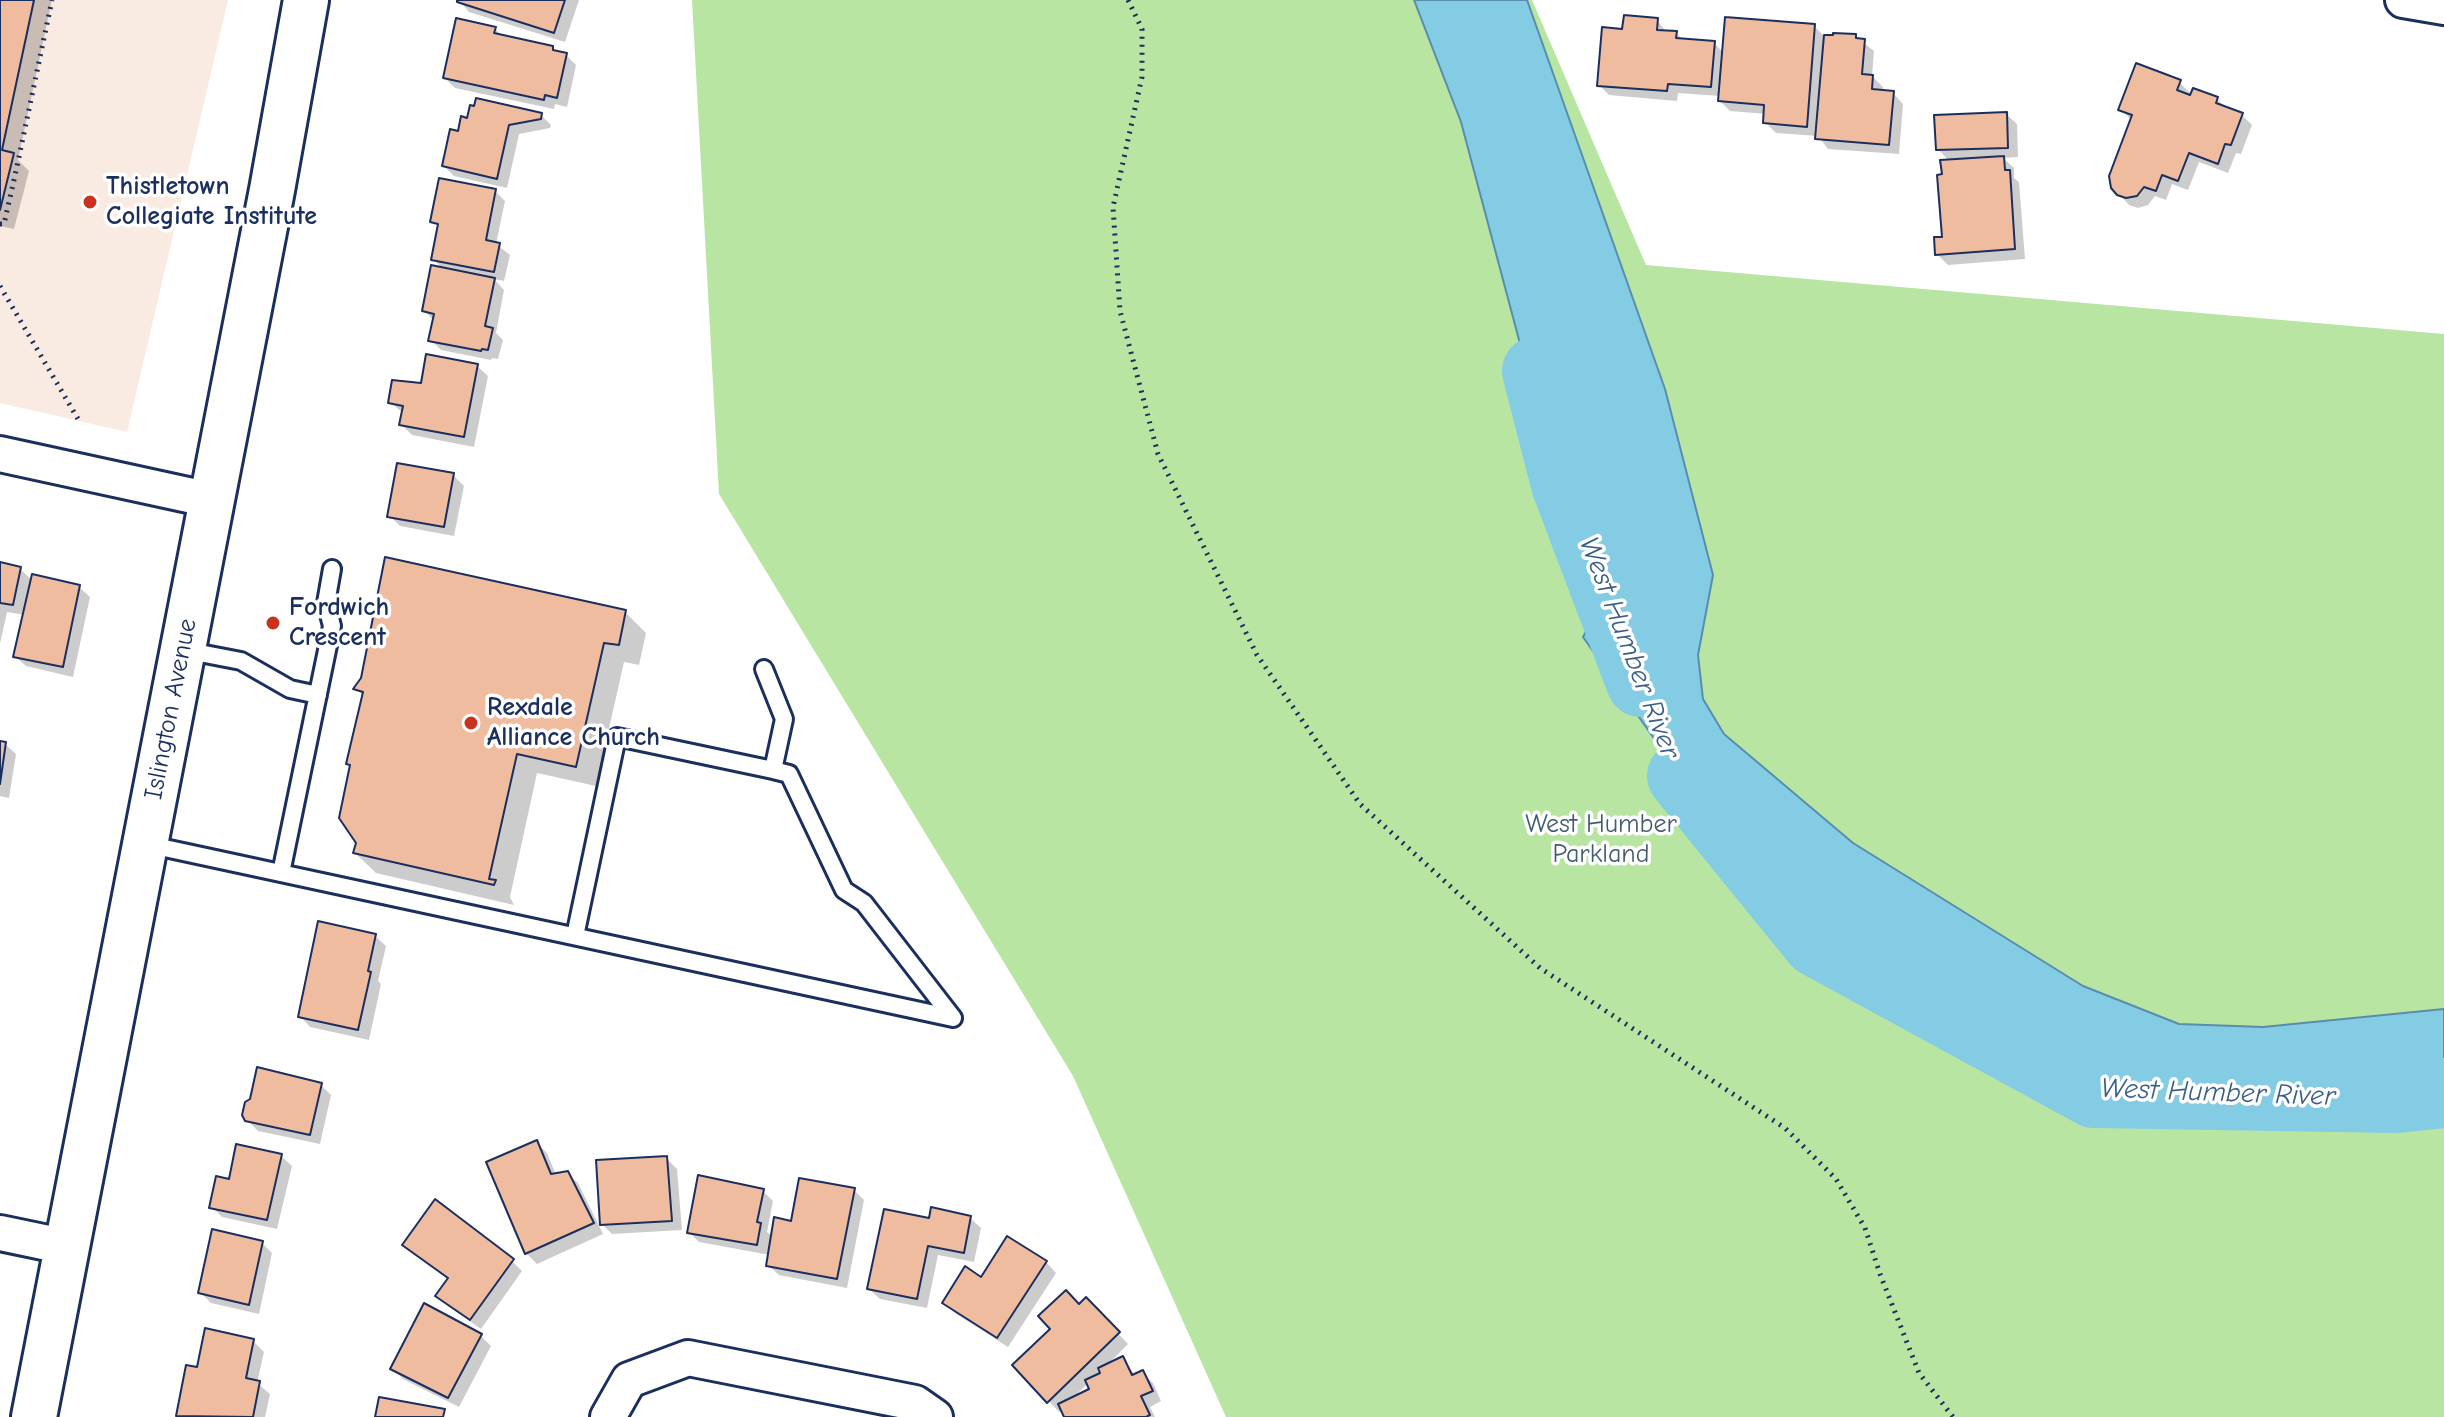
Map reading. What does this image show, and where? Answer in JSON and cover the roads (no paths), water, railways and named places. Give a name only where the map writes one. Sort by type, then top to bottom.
[{"type":"main road","name":"Islington Avenue","points":[[34,1417],[306,0]]},
{"type":"street","points":[[2403,0],[2444,7]]},
{"type":"street","points":[[0,454],[211,500]]},
{"type":"street","points":[[0,1233],[67,1247]]},
{"type":"street","points":[[608,1417],[629,1380],[688,1358],[915,1403],[935,1417]]},
{"type":"lane","points":[[281,873],[332,626],[326,603],[332,569]]},
{"type":"lane","points":[[183,650],[241,661],[290,689],[318,695]]},
{"type":"lane","points":[[764,669],[784,719],[773,770]]},
{"type":"lane","points":[[145,844],[953,1018],[864,903],[844,890],[789,774],[773,770],[617,737],[575,936]]},
{"type":"water","points":[[1414,0],[1527,0],[1665,389],[1713,575],[1698,655],[1703,699],[1724,734],[1853,843],[2083,986],[2179,1024],[2263,1027],[2444,1009],[2444,1111],[2337,1121],[2065,1070],[1879,962],[1718,830],[1583,637],[1613,581],[1539,415],[1461,122]]},
{"type":"waterway","name":"West Humber River","points":[[1537,371],[1566,484],[1641,682]]},
{"type":"waterway","name":"West Humber River","points":[[1682,776],[1817,942],[2094,1093],[2397,1098],[2444,1093]]},
{"type":"place","name":"Thistletown Collegiate Institute","points":[[90,202]]},
{"type":"place","name":"Fordwich Crescent","points":[[273,623]]},
{"type":"place","name":"Rexdale Alliance Church","points":[[471,723]]},
{"type":"park label","name":"West Humber Parkland","points":[[1601,840]]}]
